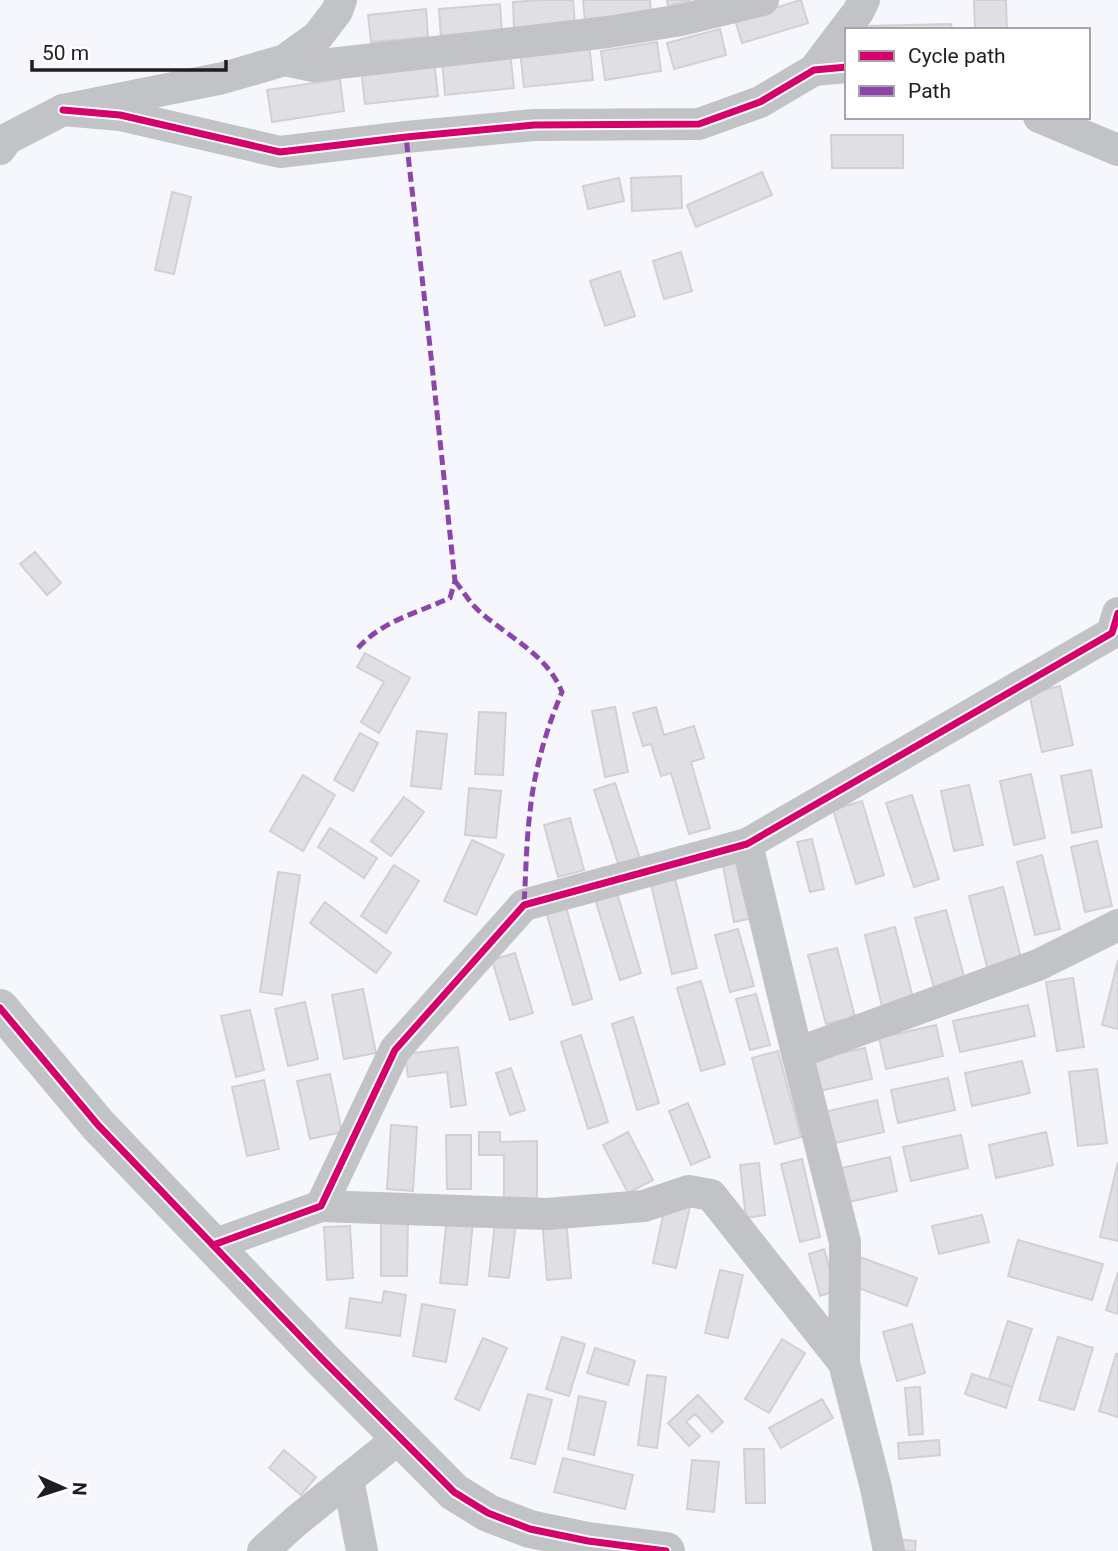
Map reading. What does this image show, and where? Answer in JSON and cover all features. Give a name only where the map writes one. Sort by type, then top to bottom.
[{"type":"street","points":[[0,149],[7,139],[63,110],[223,78],[285,60],[317,36],[337,11],[341,0]]},
{"type":"street","points":[[285,60],[313,66],[608,33],[681,20],[763,0]]},
{"type":"street","points":[[846,28],[864,0]]},
{"type":"street","points":[[63,110],[120,115],[280,152],[534,125],[699,124],[760,102],[814,70],[845,29]]},
{"type":"street","points":[[814,70],[845,67]]},
{"type":"street","points":[[1044,119],[1118,150]]},
{"type":"street","points":[[321,1206],[395,1050],[524,905],[747,844],[1116,628]]},
{"type":"street","points":[[747,844],[845,1242],[844,1363],[889,1551]]},
{"type":"street","points":[[797,1053],[1038,965],[1118,925]]},
{"type":"street","points":[[0,1008],[98,1125],[398,1438],[454,1492],[488,1513],[530,1530],[666,1551]]},
{"type":"street","points":[[212,1245],[321,1206],[547,1214],[644,1206],[689,1191],[710,1195],[844,1363]]},
{"type":"street","points":[[263,1551],[398,1438]]},
{"type":"street","points":[[348,1479],[362,1551]]},
{"type":"building","points":[[573,0],[575,25],[514,29],[513,2]]},
{"type":"building","points":[[583,0],[650,0],[651,16],[585,21]]},
{"type":"building","points":[[667,0],[691,0],[668,6]]},
{"type":"building","points":[[801,0],[808,23],[742,43],[735,20]]},
{"type":"building","points":[[974,0],[1006,0],[1007,28],[975,28]]},
{"type":"building","points":[[500,4],[502,34],[441,38],[439,9]]},
{"type":"building","points":[[426,9],[428,37],[371,42],[368,15]]},
{"type":"building","points":[[951,24],[952,28],[867,28]]},
{"type":"building","points":[[720,29],[726,55],[674,69],[667,43]]},
{"type":"building","points":[[657,42],[661,71],[605,80],[601,51]]},
{"type":"building","points":[[589,43],[593,80],[524,87],[520,51]]},
{"type":"building","points":[[510,52],[514,88],[445,95],[442,59]]},
{"type":"building","points":[[434,60],[438,96],[365,104],[361,68]]},
{"type":"building","points":[[340,79],[344,111],[272,122],[267,90]]},
{"type":"building","points":[[831,135],[903,135],[903,168],[832,168]]},
{"type":"building","points":[[762,172],[772,195],[696,227],[687,205]]},
{"type":"building","points":[[681,176],[682,208],[632,211],[631,178]]},
{"type":"building","points":[[619,178],[624,201],[588,209],[583,186]]},
{"type":"building","points":[[172,192],[191,197],[174,274],[155,270]]},
{"type":"building","points":[[681,252],[692,291],[664,299],[653,261]]},
{"type":"building","points":[[620,271],[635,316],[605,326],[590,281]]},
{"type":"building","points":[[35,552],[61,583],[47,595],[20,564]]},
{"type":"building","points":[[365,653],[410,678],[379,733],[361,722],[384,682],[357,667]]},
{"type":"building","points":[[1060,686],[1073,745],[1042,752],[1029,693]]},
{"type":"building","points":[[615,707],[628,772],[605,777],[592,711]]},
{"type":"building","points":[[656,707],[664,735],[694,726],[704,758],[691,762],[710,828],[689,834],[671,773],[661,776],[651,744],[643,746],[633,713]]},
{"type":"building","points":[[479,712],[506,713],[503,775],[475,774]]},
{"type":"building","points":[[417,731],[447,734],[441,789],[411,786]]},
{"type":"building","points":[[360,733],[378,743],[353,791],[334,780]]},
{"type":"building","points":[[1091,770],[1102,827],[1072,833],[1061,776]]},
{"type":"building","points":[[1031,774],[1045,838],[1014,845],[1000,781]]},
{"type":"building","points":[[303,775],[335,795],[303,851],[270,831]]},
{"type":"building","points":[[615,783],[640,859],[619,866],[594,790]]},
{"type":"building","points":[[969,785],[983,845],[954,851],[941,791]]},
{"type":"building","points":[[469,788],[501,791],[496,838],[465,835]]},
{"type":"building","points":[[912,795],[939,879],[914,887],[886,803]]},
{"type":"building","points":[[404,797],[424,812],[391,856],[371,841]]},
{"type":"building","points":[[862,801],[884,875],[856,884],[833,810]]},
{"type":"building","points":[[570,818],[584,870],[558,877],[544,825]]},
{"type":"building","points":[[330,828],[377,858],[364,878],[318,847]]},
{"type":"building","points":[[812,839],[824,889],[810,892],[797,842]]},
{"type":"building","points":[[472,840],[504,855],[476,915],[444,901]]},
{"type":"building","points":[[1097,841],[1112,906],[1085,912],[1071,847]]},
{"type":"building","points":[[1042,855],[1060,929],[1035,935],[1017,862]]},
{"type":"building","points":[[741,857],[753,918],[734,922],[722,861]]},
{"type":"building","points":[[394,865],[419,881],[386,933],[361,916]]},
{"type":"building","points":[[278,872],[300,875],[282,995],[260,992]]},
{"type":"building","points":[[674,874],[697,968],[672,974],[650,880]]},
{"type":"building","points":[[1003,887],[1022,962],[988,971],[969,896]]},
{"type":"building","points":[[617,893],[641,973],[620,980],[595,899]]},
{"type":"building","points":[[325,902],[391,953],[376,973],[310,923]]},
{"type":"building","points":[[566,907],[592,999],[573,1005],[546,912]]},
{"type":"building","points":[[946,910],[965,980],[934,988],[915,918]]},
{"type":"building","points":[[895,927],[913,998],[882,1006],[865,935]]},
{"type":"building","points":[[738,929],[754,986],[730,992],[715,935]]},
{"type":"building","points":[[837,948],[855,1017],[826,1024],[808,955]]},
{"type":"building","points":[[515,953],[533,1013],[510,1020],[492,960]]},
{"type":"building","points":[[1118,960],[1118,1029],[1102,1025]]},
{"type":"building","points":[[1073,978],[1084,1047],[1057,1051],[1046,982]]},
{"type":"building","points":[[701,981],[725,1064],[701,1071],[677,988]]},
{"type":"building","points":[[363,989],[376,1053],[344,1059],[332,995]]},
{"type":"building","points":[[756,994],[770,1045],[750,1050],[736,999]]},
{"type":"building","points":[[305,1002],[318,1059],[288,1066],[275,1009]]},
{"type":"building","points":[[1028,1005],[1035,1036],[960,1052],[953,1021]]},
{"type":"building","points":[[250,1010],[264,1070],[236,1077],[221,1016]]},
{"type":"building","points":[[633,1017],[659,1103],[637,1110],[612,1024]]},
{"type":"building","points":[[936,1025],[943,1056],[886,1069],[879,1038]]},
{"type":"building","points":[[581,1035],[608,1122],[588,1129],[561,1042]]},
{"type":"building","points":[[458,1047],[466,1105],[451,1107],[447,1072],[408,1077],[405,1054]]},
{"type":"building","points":[[865,1048],[872,1079],[815,1092],[808,1060]]},
{"type":"building","points":[[778,1051],[801,1137],[775,1144],[752,1058]]},
{"type":"building","points":[[1022,1061],[1030,1093],[972,1106],[965,1073]]},
{"type":"building","points":[[511,1068],[525,1110],[510,1115],[496,1073]]},
{"type":"building","points":[[1097,1069],[1107,1143],[1078,1146],[1069,1072]]},
{"type":"building","points":[[330,1074],[342,1132],[310,1139],[297,1081]]},
{"type":"building","points":[[948,1078],[955,1110],[898,1123],[891,1090]]},
{"type":"building","points":[[264,1080],[279,1149],[247,1156],[232,1087]]},
{"type":"building","points":[[877,1100],[884,1132],[827,1145],[820,1113]]},
{"type":"building","points":[[688,1103],[710,1157],[691,1165],[669,1111]]},
{"type":"building","points":[[391,1125],[417,1127],[413,1191],[387,1189]]},
{"type":"building","points":[[479,1132],[500,1132],[500,1142],[537,1141],[537,1199],[504,1199],[504,1155],[479,1155]]},
{"type":"building","points":[[628,1132],[653,1180],[628,1193],[603,1145]]},
{"type":"building","points":[[1046,1132],[1053,1165],[996,1178],[989,1145]]},
{"type":"building","points":[[446,1135],[471,1135],[471,1189],[447,1189]]},
{"type":"building","points":[[961,1135],[968,1168],[911,1181],[903,1147]]},
{"type":"building","points":[[890,1157],[897,1191],[840,1204],[833,1170]]},
{"type":"building","points":[[802,1159],[820,1237],[800,1242],[781,1164]]},
{"type":"building","points":[[1118,1162],[1118,1241],[1100,1237]]},
{"type":"building","points":[[759,1163],[765,1215],[746,1218],[740,1165]]},
{"type":"building","points":[[666,1201],[690,1206],[676,1268],[653,1263]]},
{"type":"building","points":[[381,1214],[408,1214],[407,1276],[381,1276]]},
{"type":"building","points":[[982,1215],[989,1242],[939,1254],[932,1226]]},
{"type":"building","points":[[566,1216],[571,1278],[547,1280],[542,1219]]},
{"type":"building","points":[[447,1218],[473,1221],[467,1285],[440,1283]]},
{"type":"building","points":[[495,1222],[516,1224],[509,1278],[489,1276]]},
{"type":"building","points":[[350,1226],[353,1278],[327,1280],[324,1227]]},
{"type":"building","points":[[1018,1240],[1103,1264],[1092,1300],[1008,1276]]},
{"type":"building","points":[[824,1249],[836,1291],[820,1296],[809,1254]]},
{"type":"building","points":[[860,1257],[917,1278],[907,1306],[850,1285]]},
{"type":"building","points":[[720,1270],[743,1275],[728,1338],[705,1333]]},
{"type":"building","points":[[1118,1272],[1118,1314],[1106,1310]]},
{"type":"building","points":[[384,1291],[406,1295],[400,1336],[346,1328],[350,1298],[382,1303]]},
{"type":"building","points":[[422,1304],[455,1310],[446,1362],[413,1356]]},
{"type":"building","points":[[1008,1321],[1032,1329],[1012,1387],[989,1379]]},
{"type":"building","points":[[912,1324],[925,1373],[897,1381],[883,1332]]},
{"type":"building","points":[[562,1337],[585,1344],[569,1396],[546,1389]]},
{"type":"building","points":[[1058,1337],[1093,1348],[1074,1410],[1039,1400]]},
{"type":"building","points":[[483,1338],[507,1348],[479,1410],[455,1399]]},
{"type":"building","points":[[782,1339],[805,1353],[769,1413],[745,1399]]},
{"type":"building","points":[[595,1348],[635,1361],[628,1385],[587,1373]]},
{"type":"building","points":[[1118,1354],[1118,1417],[1099,1411]]},
{"type":"building","points":[[972,1374],[1012,1387],[1006,1408],[965,1394]]},
{"type":"building","points":[[647,1375],[666,1377],[657,1448],[638,1445]]},
{"type":"building","points":[[920,1387],[923,1434],[909,1435],[905,1388]]},
{"type":"building","points":[[528,1394],[552,1400],[535,1464],[511,1458]]},
{"type":"building","points":[[698,1395],[723,1422],[712,1432],[695,1414],[686,1422],[700,1436],[689,1446],[668,1423]]},
{"type":"building","points":[[579,1396],[606,1402],[594,1455],[568,1449]]},
{"type":"building","points":[[822,1399],[833,1418],[781,1448],[769,1428]]},
{"type":"building","points":[[939,1440],[940,1455],[899,1459],[898,1443]]},
{"type":"building","points":[[744,1449],[764,1449],[765,1503],[746,1503]]},
{"type":"building","points":[[284,1450],[316,1477],[301,1495],[269,1468]]},
{"type":"building","points":[[563,1458],[633,1475],[625,1509],[554,1492]]},
{"type":"building","points":[[692,1460],[719,1462],[714,1512],[687,1509]]},
{"type":"building","points":[[895,1539],[916,1541],[915,1551],[894,1551]]},
{"type":"marked path","points":[[358,648],[389,624],[450,598],[455,581],[406,137]]},
{"type":"marked path","points":[[455,581],[479,611],[537,656],[555,678],[562,692],[534,781],[524,905]]},
{"type":"cycle path","points":[[63,110],[120,115],[280,152],[534,125],[699,124],[760,102],[814,70],[845,67]]},
{"type":"cycle path","points":[[213,1245],[321,1206],[395,1050],[524,905],[747,844],[1112,633],[1118,613]]},
{"type":"cycle path","points":[[0,1008],[98,1125],[322,1359],[454,1492],[488,1513],[530,1529],[588,1541],[666,1551]]}]
